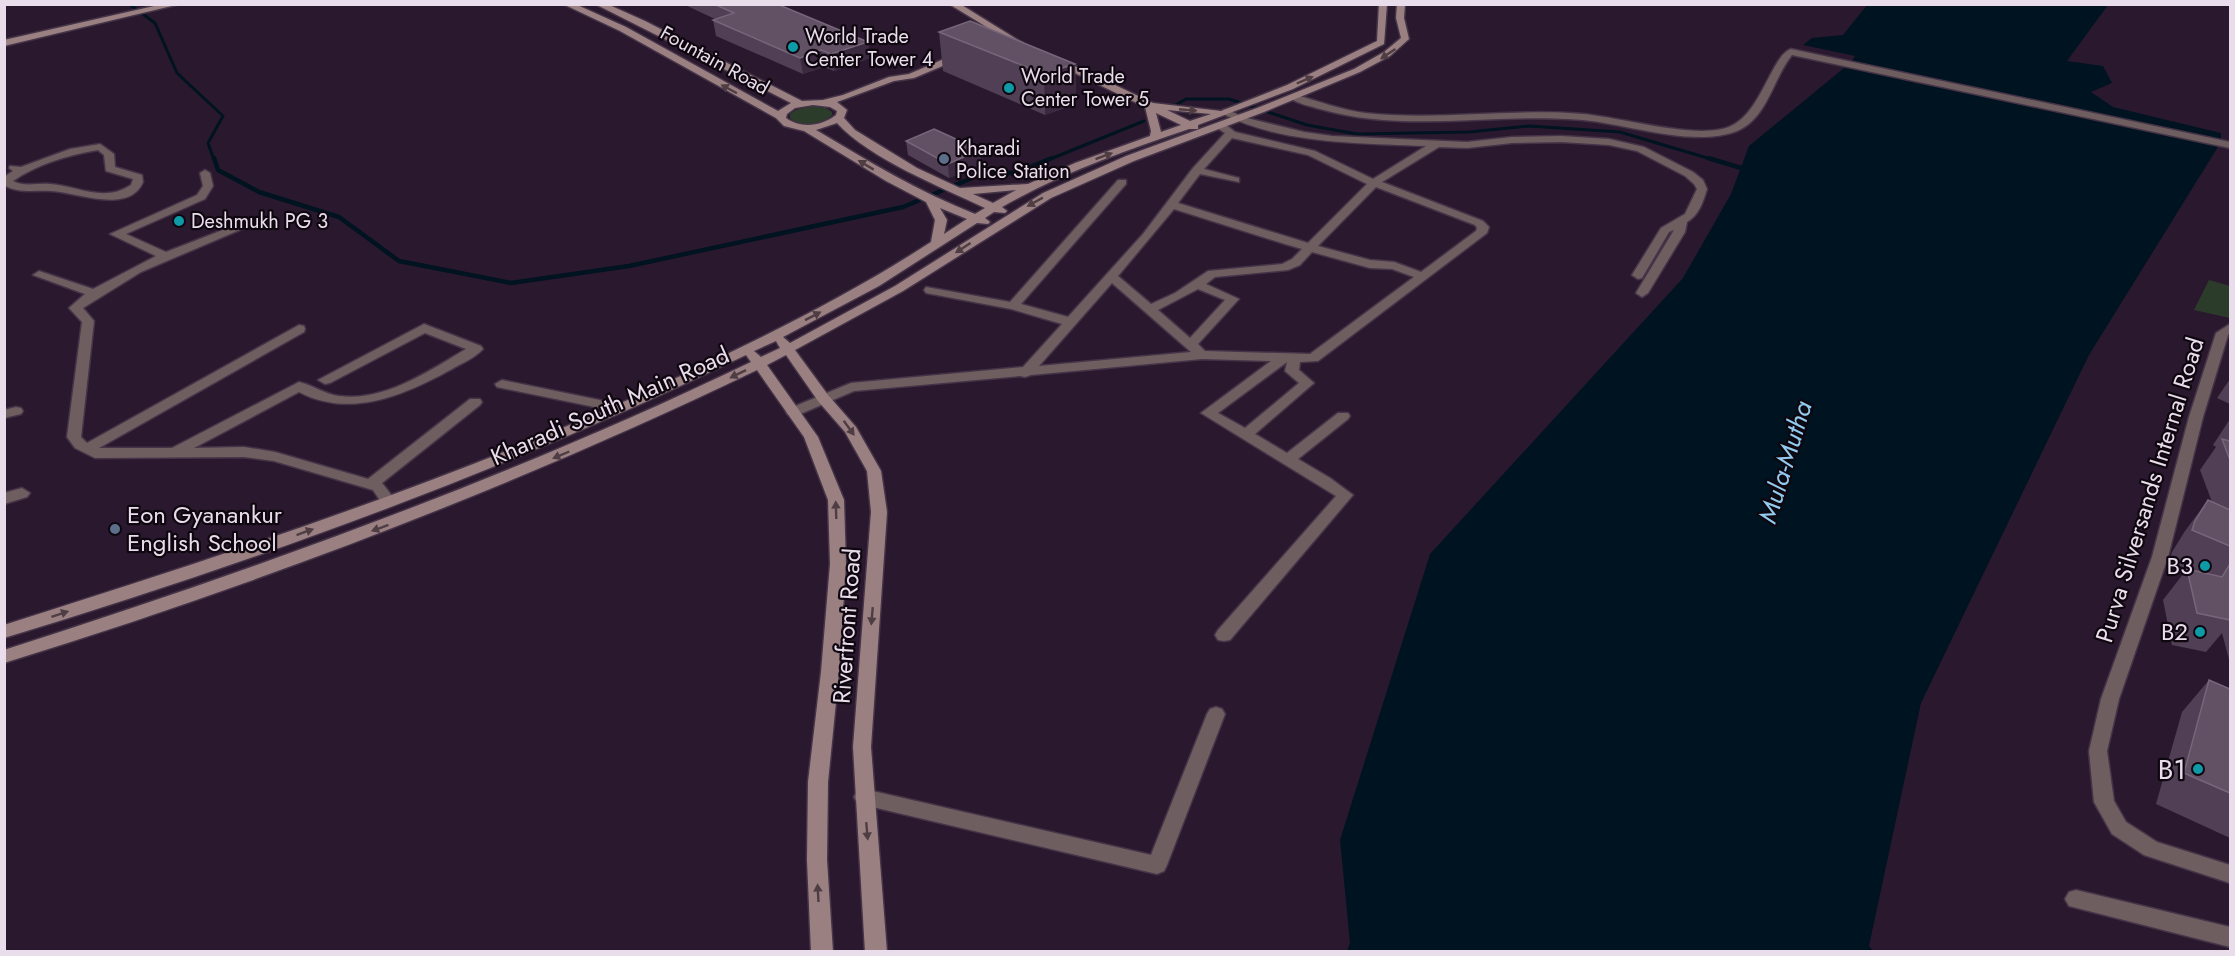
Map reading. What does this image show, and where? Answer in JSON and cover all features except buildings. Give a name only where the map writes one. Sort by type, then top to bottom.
[{"type":"street","points":[[4,43],[176,4]]},
{"type":"street","name":"Fountain Road","points":[[567,4],[623,29],[781,117],[785,123],[804,127],[925,197],[995,227]]},
{"type":"street","name":"Fountain Road","points":[[599,4],[642,23],[800,104]]},
{"type":"street","points":[[953,4],[1004,41],[1028,50],[1007,50]]},
{"type":"street","points":[[1234,113],[1317,75],[1381,42],[1383,4]]},
{"type":"street","points":[[1150,106],[1251,114],[1295,98],[1391,54],[1405,39],[1400,18],[1401,4]]},
{"type":"street","points":[[773,91],[824,95],[870,88],[911,76],[975,50]]},
{"type":"street","points":[[1295,98],[1325,108],[1365,116],[1437,118],[1547,114],[1602,119],[1673,130],[1722,131],[1735,128],[1753,114],[1787,54],[1799,53],[2228,144]]},
{"type":"street","points":[[1046,56],[1206,132]]},
{"type":"street","points":[[804,127],[821,126],[858,100],[905,81],[911,76]]},
{"type":"street","name":"Fountain Road","points":[[781,117],[786,109],[800,104],[826,102],[870,88]]},
{"type":"street","points":[[1256,101],[1271,107]]},
{"type":"street","points":[[826,102],[837,105],[851,132],[913,170],[1012,216]]},
{"type":"street","points":[[1150,106],[1156,132],[1154,138]]},
{"type":"street","points":[[1234,113],[1332,139],[1435,145],[1467,145],[1535,139],[1624,144],[1663,160],[1689,174],[1699,182],[1702,189],[1696,206],[1689,216],[1665,230],[1638,275]]},
{"type":"street","name":"Kharadi South Main Road","points":[[782,342],[846,299],[994,208],[1038,184],[1189,125],[1234,113]]},
{"type":"street","name":"Kharadi South Main Road","points":[[4,657],[192,596],[399,521],[614,432],[782,342],[865,309],[1012,216],[1069,184],[1206,132],[1225,130],[1234,113]]},
{"type":"street","points":[[793,412],[851,387],[1025,373],[1202,355],[1313,358],[1480,233],[1483,227],[1479,223],[1374,183],[1298,149],[1225,130],[1147,236],[1025,373]]},
{"type":"street","points":[[13,170],[74,151],[100,147],[109,154],[110,169],[138,177],[139,182],[136,188],[108,198],[89,197],[54,187],[19,187],[6,181],[13,170],[97,138]]},
{"type":"street","points":[[1150,309],[1179,296],[1212,274],[1284,267],[1296,262],[1374,183],[1435,145]]},
{"type":"street","points":[[1197,170],[1235,180]]},
{"type":"street","points":[[166,256],[116,234],[201,198],[208,186],[205,173]]},
{"type":"street","points":[[1013,306],[1122,182]]},
{"type":"street","points":[[954,190],[992,190],[1038,184]]},
{"type":"street","points":[[925,197],[941,220],[937,243]]},
{"type":"street","points":[[1170,204],[1310,248],[1370,264],[1394,266],[1422,276]]},
{"type":"street","points":[[1642,293],[1679,232],[1682,220]]},
{"type":"street","points":[[250,223],[166,256],[93,293],[75,308],[88,321],[74,437],[95,453],[244,453],[275,457],[378,487],[388,501]]},
{"type":"street","points":[[39,275],[93,293]]},
{"type":"street","points":[[1111,276],[1202,355]]},
{"type":"street","points":[[1190,345],[1233,299],[1196,284]]},
{"type":"street","points":[[930,290],[1013,306],[1070,322]]},
{"type":"street","points":[[175,452],[299,387],[321,397],[360,399],[417,384],[476,349],[424,328],[325,380]]},
{"type":"street","name":"Purva Silversands Internal Road","points":[[2230,328],[2222,333],[2196,417],[2160,557],[2110,699],[2098,751],[2104,802],[2119,828],[2151,849],[2230,874]]},
{"type":"street","points":[[87,449],[299,329]]},
{"type":"street","name":"Riverfront Road","points":[[782,342],[823,398],[851,430],[874,471],[879,512],[862,747],[876,951]]},
{"type":"street","name":"Kharadi South Main Road","points":[[4,632],[188,573],[388,501],[754,356]]},
{"type":"street","name":"Riverfront Road","points":[[754,356],[811,437],[836,500],[838,564],[830,672],[818,782],[817,860],[822,951]]},
{"type":"street","points":[[1246,435],[1307,383],[1292,371],[1290,357]]},
{"type":"street","points":[[1224,634],[1345,495],[1209,413],[1290,357]]},
{"type":"street","points":[[502,384],[619,408]]},
{"type":"street","points":[[370,485],[475,402]]},
{"type":"street","points":[[1288,459],[1343,416]]},
{"type":"street","points":[[4,499],[22,493]]},
{"type":"street","points":[[864,798],[1157,865],[1216,714]]},
{"type":"street","points":[[2076,899],[2230,938]]},
{"type":"green space","points":[[811,106],[826,108],[832,112],[832,115],[823,121],[811,124],[800,123],[790,118],[790,114],[796,110]]},
{"type":"green space","points":[[2209,280],[2230,286],[2230,318],[2194,310]]},
{"type":"water","points":[[1867,5],[2108,5],[2067,61],[2103,66],[2112,83],[2091,92],[2113,107],[2221,133],[2221,139],[1851,62],[1855,56],[1803,45],[1812,38],[1843,35]]},
{"type":"water","name":"Mula-Mutha","points":[[1850,63],[2221,142],[2089,355],[1921,703],[1869,946],[1873,951],[1347,951],[1350,943],[1340,840],[1430,554],[1683,278],[1731,194],[1749,146]]},
{"type":"waterway","points":[[129,4],[155,23],[177,73],[223,116],[208,143],[214,160]]},
{"type":"waterway","points":[[1174,106],[1186,99],[1229,99],[1307,125],[1357,134],[1469,132],[1529,126],[1620,132],[1714,160]]},
{"type":"waterway","points":[[1048,160],[1144,121]]},
{"type":"waterway","points":[[214,158],[218,170],[259,192],[339,217],[399,261],[511,283],[629,266],[903,207],[984,173],[1015,173],[1052,158]]},
{"type":"waterway","points":[[1708,158],[1748,170]]},
{"type":"place","name":"World Trade Center Tower 4","points":[[793,47]]},
{"type":"place","name":"World Trade Center Tower 5","points":[[1009,88]]},
{"type":"place","name":"Kharadi Police Station","points":[[944,159]]},
{"type":"place","name":"Deshmukh PG 3","points":[[179,221]]},
{"type":"place","name":"Eon Gyanankur English School","points":[[115,529]]},
{"type":"place","name":"B3","points":[[2205,566]]},
{"type":"place","name":"B2","points":[[2200,632]]},
{"type":"place","name":"B1","points":[[2198,769]]}]
